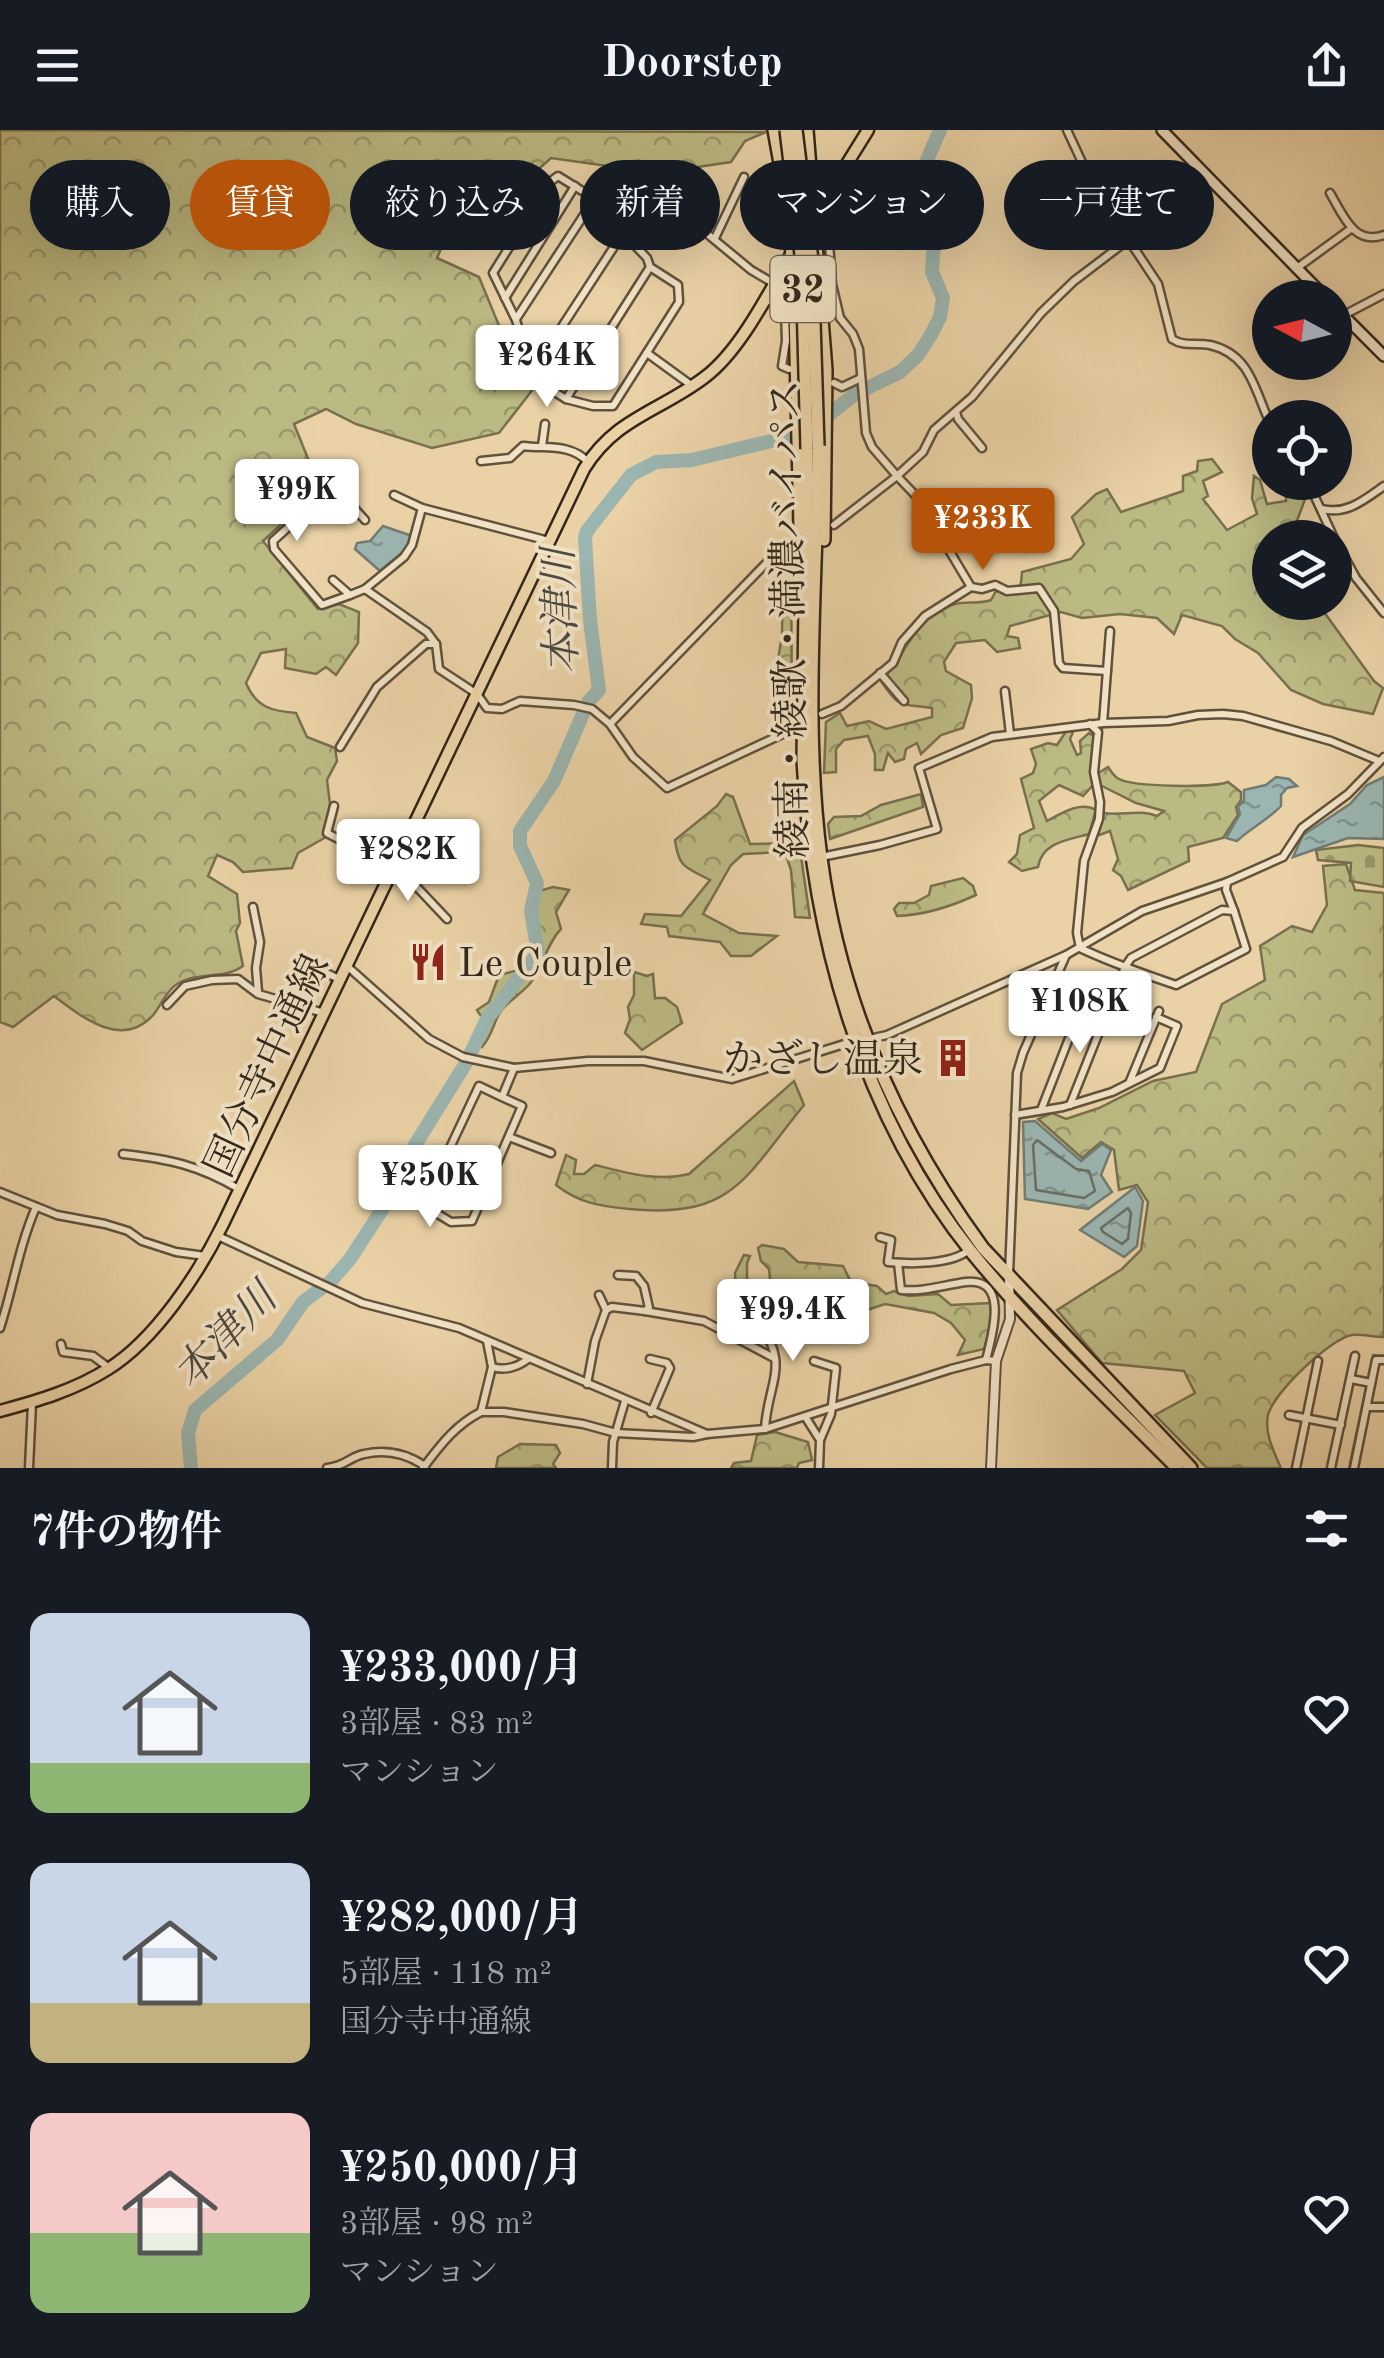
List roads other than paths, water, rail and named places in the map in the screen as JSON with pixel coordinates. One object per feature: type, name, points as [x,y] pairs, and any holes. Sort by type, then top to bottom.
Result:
[{"type":"highway","points":[[774,130],[792,252],[798,404],[812,448]]},
{"type":"highway","name":"綾南・綾歌・満濃バイパス","points":[[786,130],[802,263],[812,448]]},
{"type":"highway","name":"綾南・綾歌・満濃バイパス","points":[[796,130],[812,260],[809,647],[816,858],[862,1040],[917,1170],[970,1249],[1177,1468]]},
{"type":"highway","points":[[808,130],[810,160]]},
{"type":"highway","points":[[809,647],[812,448],[830,388],[818,250]]},
{"type":"highway","points":[[774,284],[790,293],[795,311]]},
{"type":"highway","name":"綾南・綾歌・満濃バイパス","points":[[862,1040],[955,1209],[1009,1276],[1191,1468]]},
{"type":"main road","name":"国分寺中通線","points":[[848,160],[868,130]]},
{"type":"main road","points":[[1162,130],[1309,280]]},
{"type":"main road","name":"国分寺中通線","points":[[0,1411],[32,1403],[110,1369],[143,1340],[206,1256],[588,462],[621,426],[692,386],[724,359],[792,252]]},
{"type":"main road","points":[[1352,324],[1384,356]]},
{"type":"street","points":[[1067,130],[1081,160]]},
{"type":"street","points":[[580,189],[558,176],[550,182],[494,273],[526,353],[553,391],[566,399],[613,406],[679,302],[678,285],[650,267],[639,250]]},
{"type":"street","points":[[720,227],[740,185]]},
{"type":"street","points":[[505,298],[575,186]]},
{"type":"street","points":[[1330,193],[1352,228],[1364,238],[1384,236]]},
{"type":"street","points":[[516,320],[580,220]]},
{"type":"street","points":[[1297,268],[1352,228]]},
{"type":"street","points":[[720,242],[774,284]]},
{"type":"street","points":[[538,366],[612,250]]},
{"type":"street","points":[[830,250],[832,284],[840,318],[853,334],[858,349],[866,433],[872,447],[918,498],[970,588]]},
{"type":"street","points":[[834,526],[922,452],[934,430],[956,412],[1041,313],[1074,280],[1114,250]]},
{"type":"street","points":[[1135,250],[1158,284],[1172,338],[1178,343],[1216,346],[1248,368],[1261,400]]},
{"type":"street","points":[[566,399],[650,267]]},
{"type":"street","points":[[1352,312],[1384,294]]},
{"type":"street","points":[[765,297],[785,312],[786,341],[780,358],[782,366],[789,369]]},
{"type":"street","points":[[647,353],[692,386]]},
{"type":"street","points":[[830,388],[862,380]]},
{"type":"street","points":[[956,412],[958,420],[982,448]]},
{"type":"street","points":[[542,446],[545,424]]},
{"type":"street","points":[[481,461],[510,458],[522,446],[542,446],[565,448],[581,454],[588,462]]},
{"type":"street","points":[[1322,510],[1341,512],[1384,486]]},
{"type":"street","points":[[394,495],[422,508],[549,541]]},
{"type":"street","points":[[365,520],[355,510],[328,499],[316,502],[273,541],[274,549],[322,605],[364,589],[404,557],[412,545],[422,508]]},
{"type":"street","points":[[1317,500],[1326,520]]},
{"type":"street","points":[[610,724],[779,550],[790,545]]},
{"type":"street","points":[[1352,571],[1384,613]]},
{"type":"street","points":[[333,580],[350,595]]},
{"type":"street","points":[[822,714],[841,706],[893,662],[902,642],[925,616],[970,588],[994,584],[1007,591],[1039,588],[1054,610],[1059,663],[1063,668],[1107,671]]},
{"type":"street","points":[[364,589],[428,632],[436,644],[438,668],[477,694],[487,708],[502,710],[520,701],[592,709],[666,788],[791,730]]},
{"type":"street","points":[[1103,723],[1110,631]]},
{"type":"street","points":[[340,748],[378,687],[426,644],[436,644]]},
{"type":"street","points":[[880,674],[904,702]]},
{"type":"street","points":[[1005,691],[1010,734]]},
{"type":"street","points":[[346,966],[429,1039],[473,1060],[514,1068],[588,1061],[644,1061],[732,1079],[887,1036],[1066,956],[1152,906],[1227,882],[1288,854],[1302,828],[1348,794],[1382,759],[1243,716],[1198,714],[1168,721],[1090,724],[992,737],[919,768],[936,829],[816,858]]},
{"type":"street","points":[[1080,948],[1077,933],[1084,861],[1099,820],[1100,802],[1094,772],[1098,732],[1090,724]]},
{"type":"street","points":[[334,806],[327,833],[393,869],[447,919]]},
{"type":"street","points":[[1080,948],[1176,985],[1246,949],[1226,890],[1227,882]]},
{"type":"street","points":[[253,908],[260,942],[258,994]]},
{"type":"street","points":[[1070,1104],[1131,958],[1222,910],[1234,912]]},
{"type":"street","points":[[327,1468],[343,1466],[360,1454],[382,1453],[409,1455],[424,1467],[438,1445],[481,1412],[504,1412],[616,1432],[680,1436],[766,1428],[991,1360],[1010,1319],[1015,1114],[1021,1059],[1066,956]]},
{"type":"street","points":[[289,1003],[307,964],[340,979]]},
{"type":"street","points":[[167,1005],[185,986],[238,979],[258,994],[324,1013]]},
{"type":"street","points":[[1041,1110],[1091,982],[1115,992]]},
{"type":"street","points":[[1015,1114],[1112,1092],[1160,1068],[1177,1026],[1158,1014],[1130,1082]]},
{"type":"street","points":[[502,1097],[514,1068]]},
{"type":"street","points":[[479,1086],[502,1097],[522,1106],[472,1222],[451,1222],[424,1205],[479,1086]]},
{"type":"street","points":[[509,1137],[551,1154]]},
{"type":"street","points":[[123,1154],[173,1159],[210,1172],[240,1189]]},
{"type":"street","points":[[0,1192],[76,1220],[117,1228],[176,1252],[206,1256]]},
{"type":"street","points":[[0,1328],[22,1240],[36,1207]]},
{"type":"street","points":[[218,1236],[362,1304],[416,1315],[486,1340],[707,1434]]},
{"type":"street","points":[[880,1238],[891,1240],[888,1262],[962,1256],[970,1249]]},
{"type":"street","points":[[898,1263],[901,1290],[940,1289],[968,1282],[981,1284],[992,1294],[996,1314],[991,1360],[991,1468]]},
{"type":"street","points":[[618,1275],[636,1276],[644,1286],[650,1300],[646,1311]]},
{"type":"street","points":[[599,1295],[606,1310]]},
{"type":"street","points":[[587,1384],[595,1341],[606,1310],[612,1307],[718,1326],[774,1358]]},
{"type":"street","points":[[753,1320],[768,1334],[774,1358],[775,1382],[766,1428]]},
{"type":"street","points":[[481,1412],[492,1367],[486,1340]]},
{"type":"street","points":[[61,1344],[63,1352],[93,1356],[110,1369]]},
{"type":"street","points":[[1331,1468],[1355,1356]]},
{"type":"street","points":[[650,1359],[667,1363],[670,1368],[652,1413]]},
{"type":"street","points":[[492,1367],[500,1370],[528,1360]]},
{"type":"street","points":[[1354,1468],[1367,1407],[1368,1382],[1376,1360],[1384,1360]]},
{"type":"street","points":[[814,1361],[836,1368],[832,1410],[820,1440],[819,1468]]},
{"type":"street","points":[[1296,1468],[1318,1361]]},
{"type":"street","points":[[1351,1379],[1368,1382]]},
{"type":"street","points":[[612,1468],[625,1401]]},
{"type":"street","points":[[29,1468],[32,1403]]},
{"type":"street","points":[[1367,1407],[1384,1407]]},
{"type":"street","points":[[1289,1414],[1341,1425]]},
{"type":"street","points":[[806,1418],[820,1440]]},
{"type":"street","points":[[680,1436],[683,1425]]},
{"type":"water","points":[[383,526],[412,536],[404,551],[380,571],[355,549],[357,543],[370,541]]},
{"type":"water","points":[[1276,777],[1289,779],[1297,786],[1287,788],[1281,795],[1281,806],[1237,841],[1226,838],[1240,814],[1238,806],[1244,801],[1244,790],[1266,785]]},
{"type":"water","points":[[1384,777],[1384,839],[1348,838],[1293,857],[1303,835],[1350,804],[1367,785]]},
{"type":"water","points":[[1035,1121],[1081,1161],[1102,1144],[1111,1150],[1101,1175],[1112,1192],[1088,1209],[1025,1199],[1023,1122]]},
{"type":"water","points":[[1135,1187],[1143,1201],[1137,1246],[1124,1257],[1080,1230]]},
{"type":"waterway","name":"本津川","points":[[191,1468],[188,1433],[195,1410],[277,1340],[303,1302],[331,1281],[350,1259],[400,1182],[415,1145],[466,1063],[487,1019],[538,953],[531,911],[537,883],[520,846],[520,831],[554,781],[588,702],[599,690],[590,620],[587,531],[631,475],[656,462],[692,460],[788,437],[826,417],[855,394],[900,372],[918,355],[940,317],[943,298],[932,272],[934,241],[920,190],[921,174],[940,130]]},
{"type":"waterway","points":[[1349,1468],[1373,1355],[1384,1356]]},
{"type":"place","name":"Le Couple","points":[[428,962]]},
{"type":"place","name":"かざし温泉","points":[[953,1058]]}]
